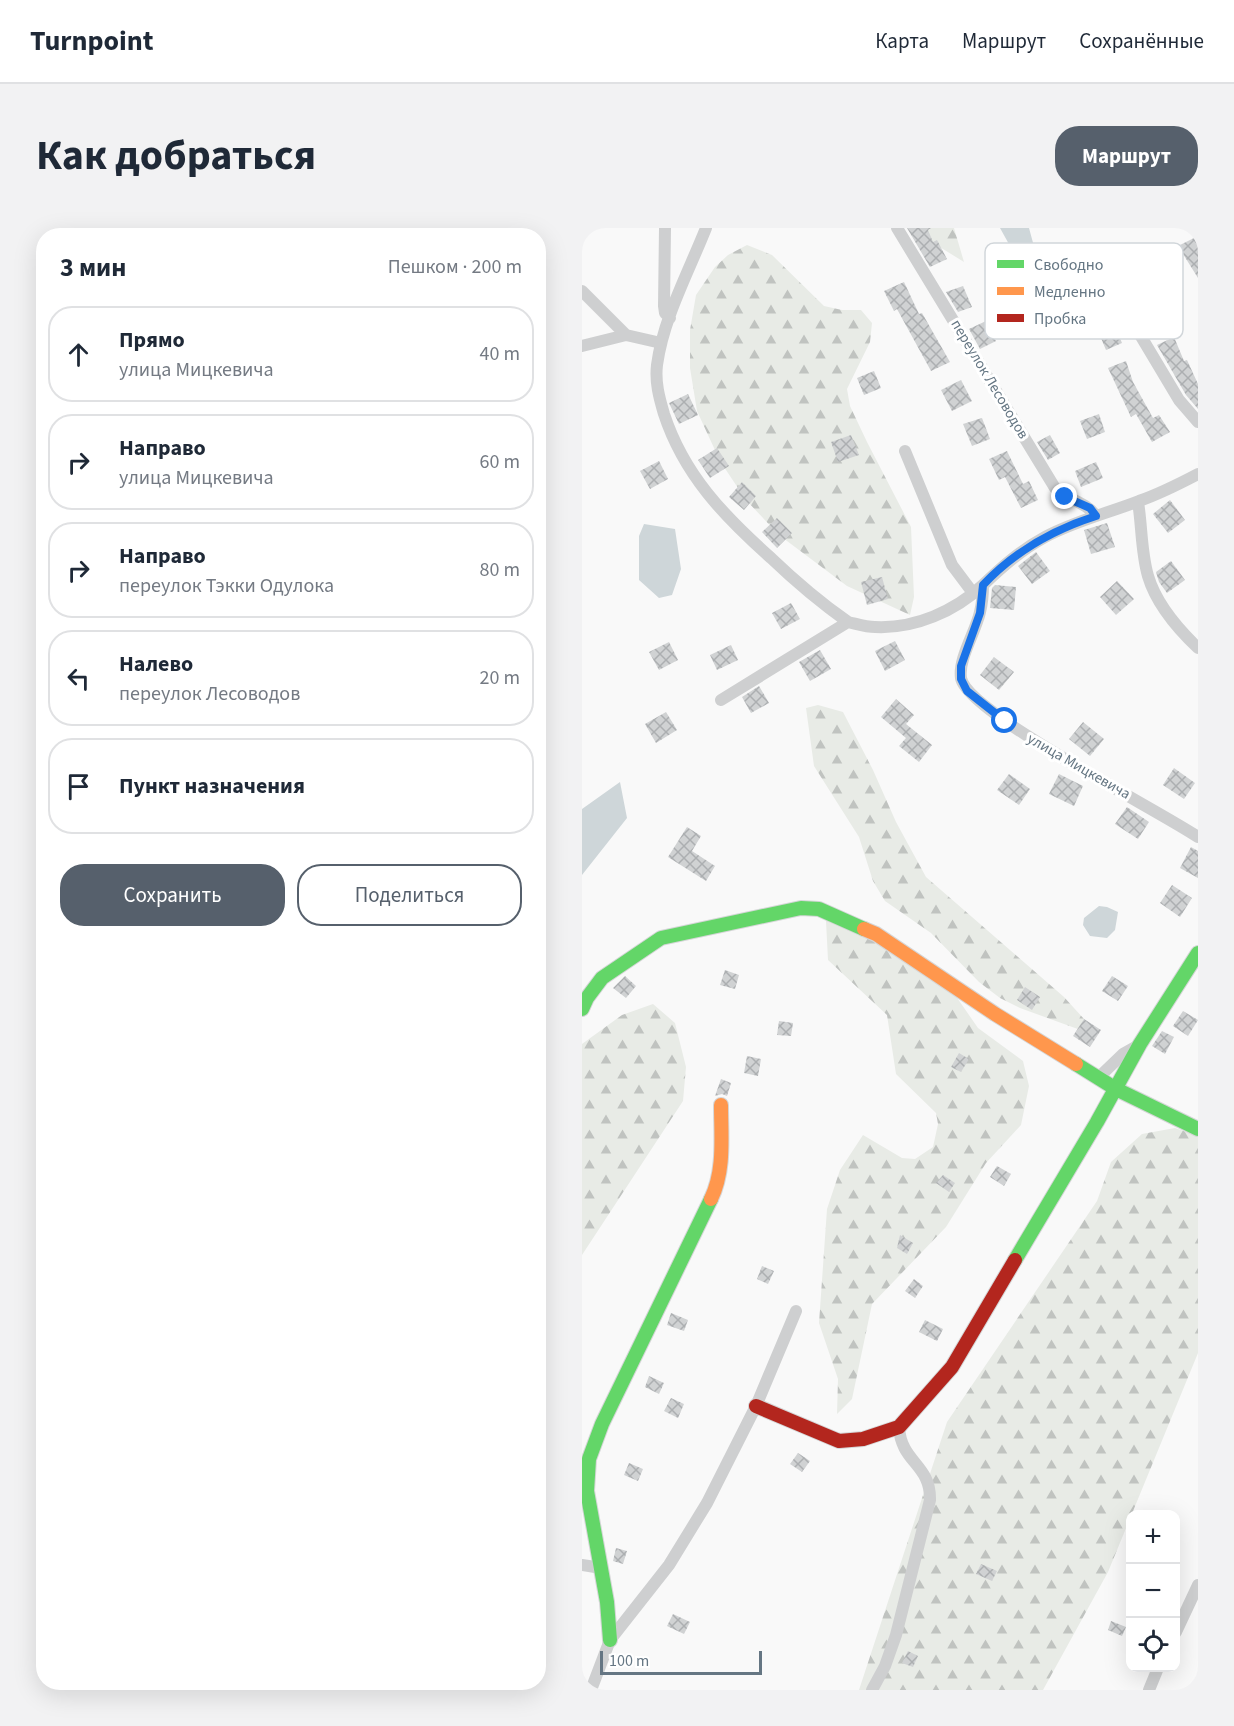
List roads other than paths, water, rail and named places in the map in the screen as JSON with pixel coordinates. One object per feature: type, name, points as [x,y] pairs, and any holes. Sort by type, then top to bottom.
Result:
[{"type":"street","points":[[665,228],[664,306],[665,313],[670,318]]},
{"type":"street","points":[[706,228],[661,343],[656,367],[657,390],[668,425],[682,454],[717,508],[766,555],[848,622],[874,627],[924,621],[957,606],[1012,557],[1044,537],[1070,524],[1138,502],[1198,474]]},
{"type":"street","name":"переулок Лесоводов","points":[[897,228],[1055,488],[1065,497],[1090,508],[1096,516]]},
{"type":"street","points":[[582,291],[626,334]]},
{"type":"street","points":[[582,346],[626,334],[661,343]]},
{"type":"street","points":[[1143,339],[1179,400],[1198,422]]},
{"type":"street","points":[[905,451],[952,566],[978,589]]},
{"type":"street","points":[[1138,502],[1143,554],[1148,576],[1161,603],[1198,648]]},
{"type":"street","name":"улица Мицкевича","points":[[978,589],[980,613],[961,666],[961,679],[967,691],[1005,721],[1046,748],[1198,837]]},
{"type":"street","points":[[721,700],[848,622]]},
{"type":"street","points":[[582,1009],[602,978],[661,938],[801,908],[819,909],[876,934],[995,1014],[1116,1089],[1198,1129]]},
{"type":"street","points":[[756,1406],[839,1440],[852,1441],[899,1427],[938,1385],[971,1338],[1140,1044],[1198,953]]},
{"type":"street","points":[[1098,1077],[1123,1054],[1140,1044]]},
{"type":"street","points":[[610,1640],[610,1621],[587,1491],[589,1459],[602,1424],[709,1208],[717,1187],[721,1170],[722,1105]]},
{"type":"street","points":[[591,1690],[610,1640],[669,1565],[727,1464],[756,1406],[796,1311]]},
{"type":"street","points":[[872,1690],[885,1666],[896,1635],[930,1500],[930,1488],[926,1476],[903,1448],[899,1427]]},
{"type":"street","points":[[582,1565],[601,1568]]},
{"type":"street","points":[[1180,1623],[1198,1585]]},
{"type":"street","points":[[1149,1690],[1156,1672]]}]
